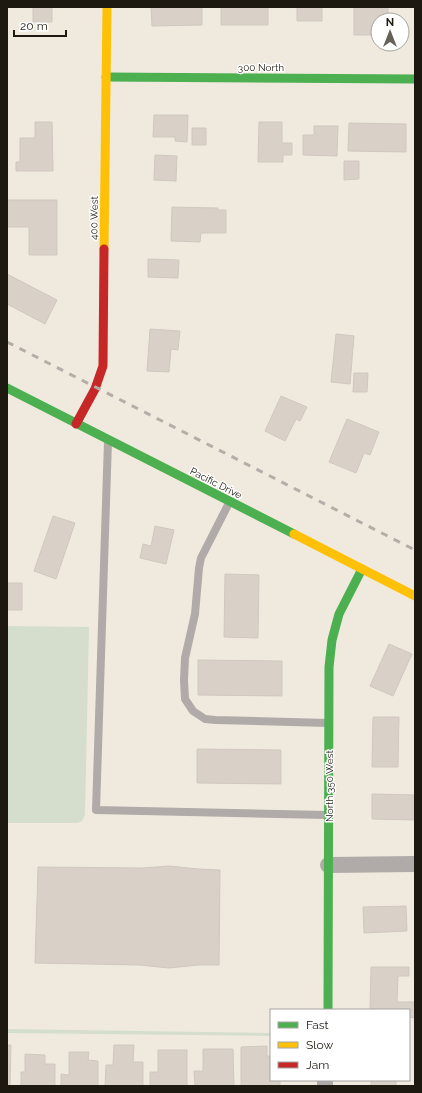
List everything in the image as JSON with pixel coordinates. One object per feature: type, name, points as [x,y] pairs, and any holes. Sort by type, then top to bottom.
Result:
[{"type":"street","name":"400 West","points":[[76,424],[96,387],[101,376],[103,366],[107,7]]},
{"type":"street","name":"300 North","points":[[106,76],[415,79]]},
{"type":"street","name":"Pacific Drive","points":[[7,388],[415,596]]},
{"type":"street","name":"North 350 West","points":[[328,1009],[329,667],[332,640],[339,614],[362,569]]},
{"type":"street","points":[[328,865],[415,864]]},
{"type":"lane","points":[[108,440],[96,810],[328,815]]},
{"type":"lane","points":[[230,502],[201,558],[195,614],[184,658],[185,699],[193,712],[205,719],[329,723]]},
{"type":"green space","points":[[7,626],[89,627],[85,815],[82,821],[78,823],[7,823]]},
{"type":"green space","points":[[7,1029],[270,1033],[270,1036],[7,1033]]},
{"type":"building","points":[[33,7],[52,7],[52,22],[33,22]]},
{"type":"building","points":[[151,7],[202,7],[202,25],[152,26]]},
{"type":"building","points":[[221,7],[268,7],[268,25],[221,25]]},
{"type":"building","points":[[297,7],[322,7],[322,21],[297,21]]},
{"type":"building","points":[[354,7],[388,7],[388,12],[370,12],[370,35],[354,35]]},
{"type":"building","points":[[154,115],[188,115],[187,142],[175,141],[175,137],[153,137]]},
{"type":"building","points":[[35,122],[52,122],[53,171],[16,171],[16,162],[20,162],[20,138],[35,138]]},
{"type":"building","points":[[259,122],[282,122],[282,143],[292,143],[292,155],[283,155],[283,162],[258,162]]},
{"type":"building","points":[[349,123],[406,124],[406,152],[348,151]]},
{"type":"building","points":[[314,126],[338,126],[337,156],[303,155],[303,135],[314,135]]},
{"type":"building","points":[[192,128],[206,128],[206,145],[192,145]]},
{"type":"building","points":[[155,155],[177,156],[176,181],[154,180]]},
{"type":"building","points":[[344,161],[359,161],[359,179],[344,180]]},
{"type":"building","points":[[7,200],[57,200],[57,255],[29,255],[29,227],[7,227]]},
{"type":"building","points":[[172,207],[218,208],[218,210],[226,210],[226,233],[201,233],[200,242],[171,241]]},
{"type":"building","points":[[148,259],[179,260],[178,278],[148,277]]},
{"type":"building","points":[[7,274],[57,300],[45,324],[7,304]]},
{"type":"building","points":[[150,329],[180,331],[178,350],[171,349],[169,372],[147,371]]},
{"type":"building","points":[[336,334],[354,336],[350,384],[331,382]]},
{"type":"building","points":[[354,373],[368,373],[367,392],[353,392]]},
{"type":"building","points":[[281,396],[307,407],[300,421],[296,419],[285,441],[265,431]]},
{"type":"building","points":[[347,419],[379,432],[370,455],[364,453],[356,473],[329,462]]},
{"type":"building","points":[[53,516],[75,523],[56,579],[34,571]]},
{"type":"building","points":[[155,526],[174,530],[166,564],[140,558],[143,544],[151,546]]},
{"type":"building","points":[[225,574],[259,575],[258,638],[224,637]]},
{"type":"building","points":[[7,583],[22,583],[22,610],[7,610]]},
{"type":"building","points":[[389,644],[412,654],[393,696],[370,686]]},
{"type":"building","points":[[198,660],[282,661],[282,696],[198,695]]},
{"type":"building","points":[[373,717],[399,717],[398,767],[372,767]]},
{"type":"building","points":[[197,749],[281,750],[281,784],[197,783]]},
{"type":"building","points":[[372,794],[415,795],[415,820],[372,819]]},
{"type":"building","points":[[170,866],[220,870],[219,965],[198,965],[169,968],[140,965],[35,963],[38,867],[142,868]]},
{"type":"building","points":[[406,906],[407,931],[364,933],[363,907]]},
{"type":"building","points":[[371,967],[409,967],[409,976],[398,976],[397,1002],[415,1002],[415,1018],[410,1017],[410,1009],[370,1009]]},
{"type":"building","points":[[7,1045],[11,1045],[10,1086],[7,1086]]},
{"type":"building","points":[[114,1045],[134,1045],[133,1062],[143,1062],[143,1086],[105,1086],[106,1065],[113,1065]]},
{"type":"building","points":[[267,1046],[267,1056],[270,1056],[270,1081],[280,1081],[280,1086],[241,1086],[241,1047]]},
{"type":"building","points":[[203,1049],[233,1049],[234,1086],[195,1086],[194,1071],[203,1071]]},
{"type":"building","points":[[158,1050],[187,1050],[187,1086],[150,1086],[150,1072],[158,1072]]},
{"type":"building","points":[[69,1052],[89,1052],[88,1060],[98,1061],[98,1086],[61,1086],[61,1074],[69,1075]]},
{"type":"building","points":[[25,1054],[45,1055],[45,1064],[55,1064],[55,1086],[21,1086],[21,1072],[25,1072]]},
{"type":"building","points":[[371,1081],[396,1081],[396,1086],[371,1086]]},
{"type":"railway","points":[[7,342],[415,550]]},
{"type":"traffic: fast","points":[[106,77],[415,79]]},
{"type":"traffic: fast","points":[[7,388],[294,534]]},
{"type":"traffic: fast","points":[[328,1009],[329,667],[332,640],[339,614],[362,569]]},
{"type":"traffic: slow","points":[[104,249],[107,7]]},
{"type":"traffic: slow","points":[[294,534],[415,596]]},
{"type":"traffic: jam","points":[[76,424],[95,389],[103,366],[104,249]]}]
